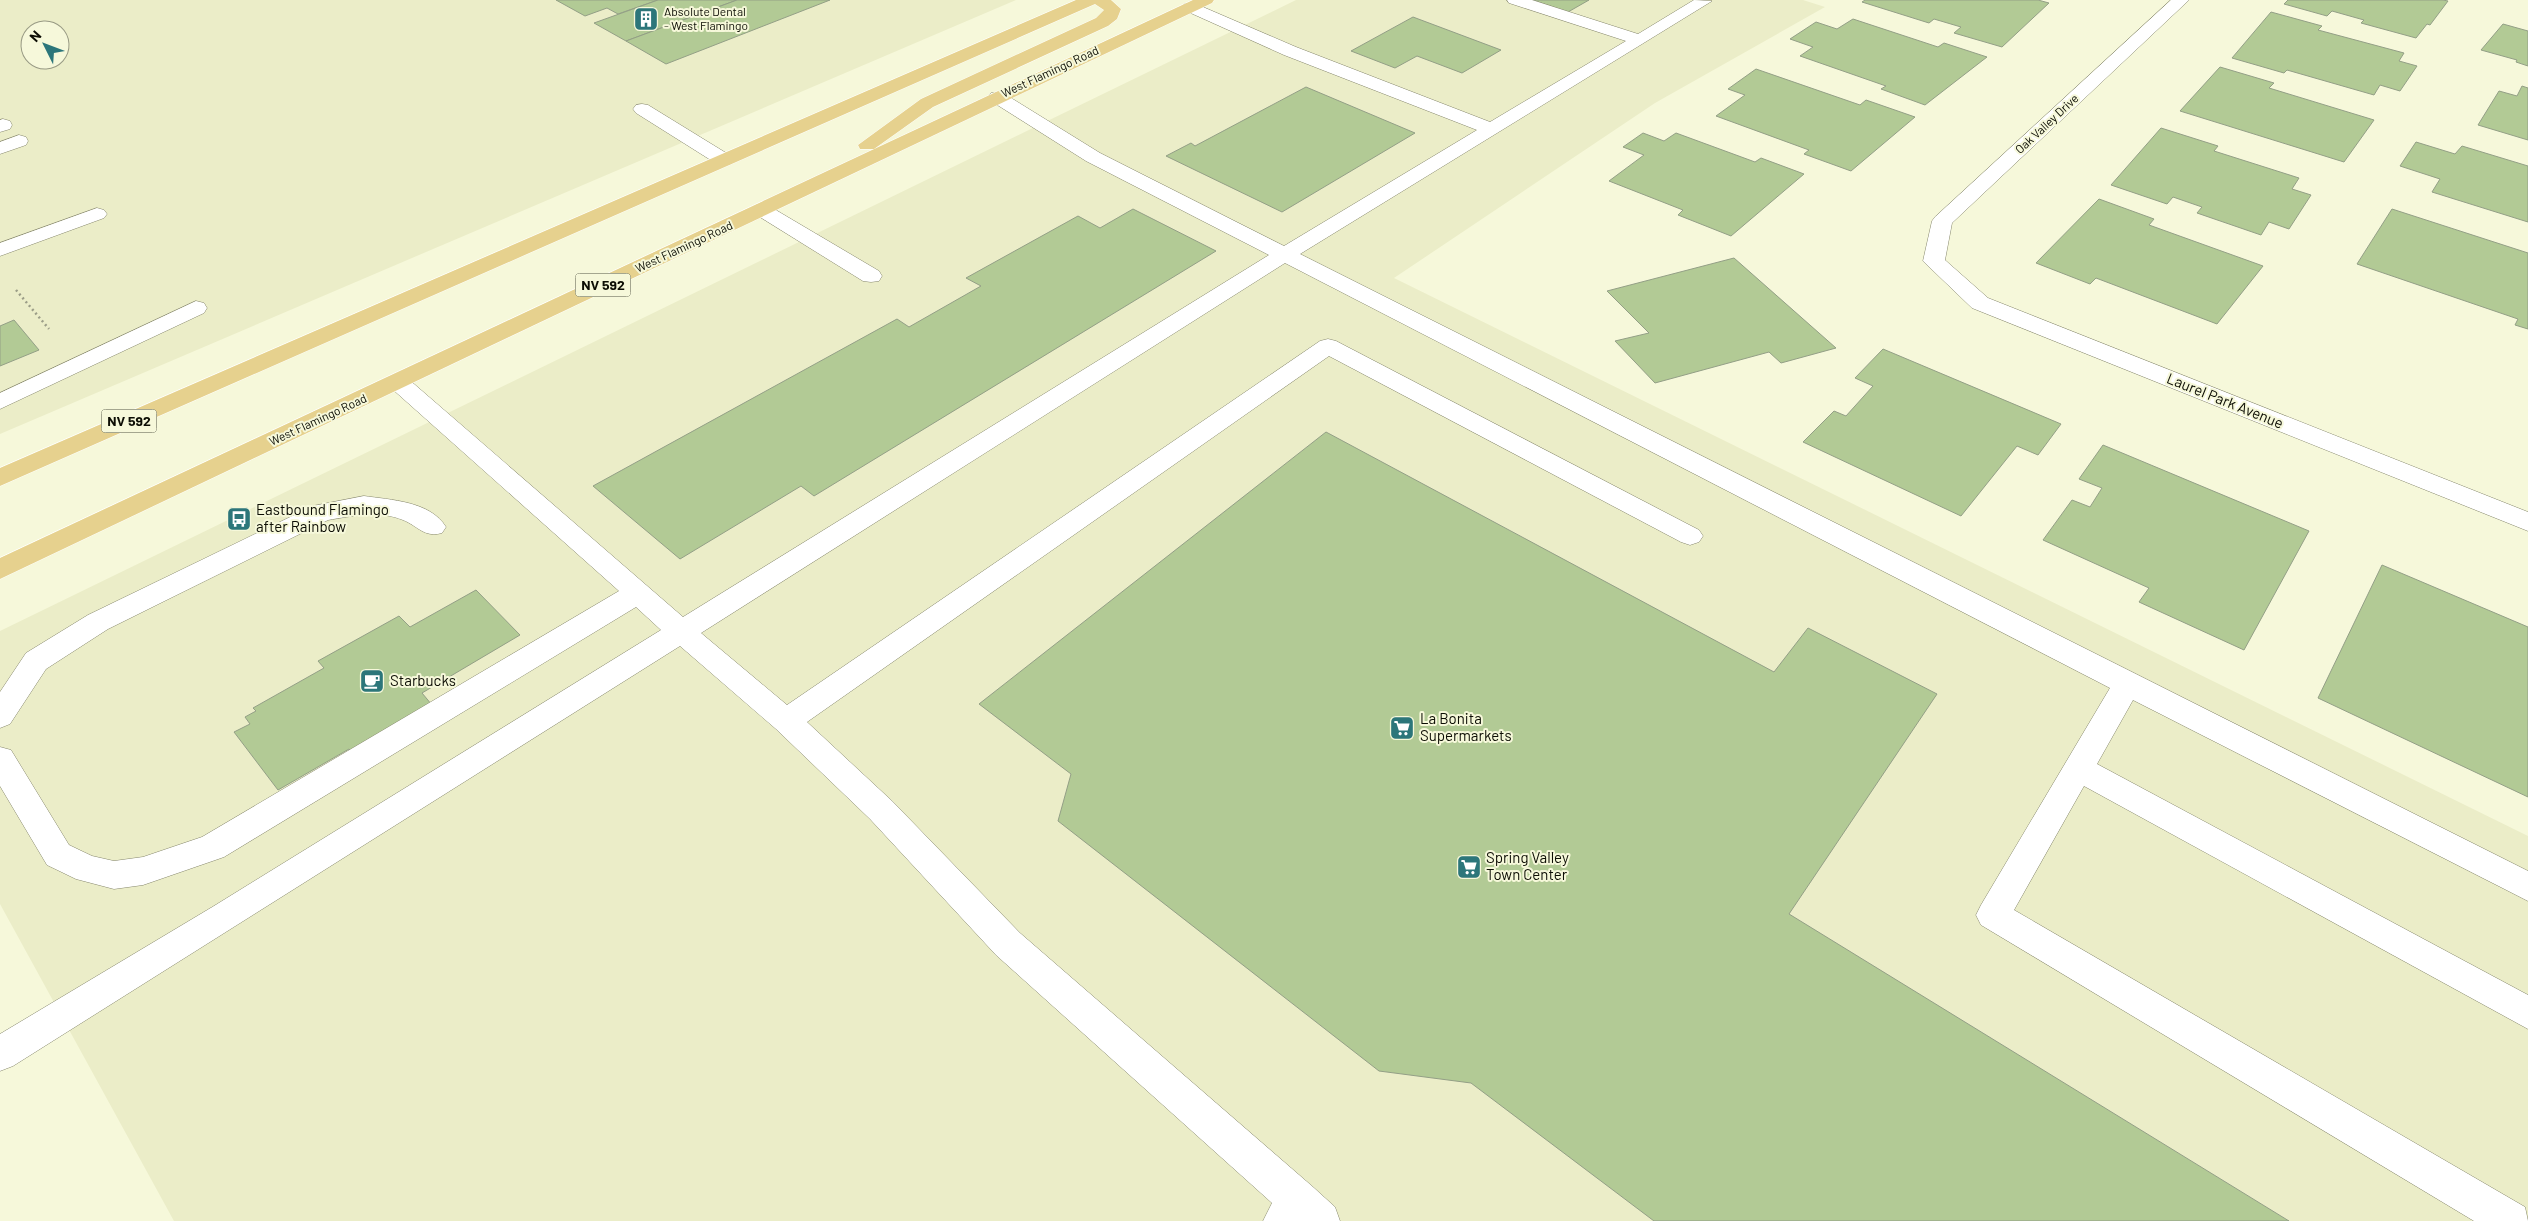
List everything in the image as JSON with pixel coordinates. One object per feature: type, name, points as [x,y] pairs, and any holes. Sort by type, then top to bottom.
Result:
[{"type":"main road","name":"NV 592","points":[[0,478],[1090,0]]},
{"type":"main road","points":[[803,190],[927,103],[1102,22],[1111,15],[1113,9],[1101,0]]},
{"type":"main road","name":"West Flamingo Road","points":[[0,569],[762,210],[1193,2]]},
{"type":"street","points":[[1515,0],[1640,40]]},
{"type":"street","name":"Oak Valley Drive","points":[[1934,261],[1942,221],[2181,0]]},
{"type":"street","points":[[0,1054],[226,916],[1285,254],[1704,1]]},
{"type":"street","points":[[1193,2],[1290,51],[1491,129]]},
{"type":"street","points":[[997,97],[1093,157],[2528,887]]},
{"type":"street","points":[[642,109],[724,160]]},
{"type":"street","points":[[0,148],[19,142]]},
{"type":"street","points":[[762,210],[871,276]]},
{"type":"street","points":[[0,250],[97,214]]},
{"type":"street","name":"Laurel Park Avenue","points":[[1934,261],[1980,303],[2528,522]]},
{"type":"street","points":[[0,402],[196,308]]},
{"type":"street","points":[[786,720],[1328,346],[1690,536]]},
{"type":"street","points":[[398,382],[639,592],[682,632],[786,720],[881,810],[1008,944],[1262,1171],[1301,1214]]},
{"type":"street","points":[[0,716],[36,661],[63,642],[107,617],[322,512],[364,506],[409,512],[433,527]]},
{"type":"street","points":[[0,759],[58,855],[87,869],[114,874],[143,871],[180,860],[213,847],[639,592]]},
{"type":"street","points":[[2128,682],[1993,915],[2511,1221]]},
{"type":"street","points":[[2078,768],[2528,1013]]},
{"type":"shaded area","points":[[0,0],[1016,0],[0,434]]},
{"type":"shaded area","name":"Spring Valley Town Center","points":[[1296,0],[1803,0],[1825,7],[1655,103],[1394,278],[2528,836],[2528,1221],[174,1221],[0,904],[0,631]]},
{"type":"building","points":[[556,0],[658,0],[618,14],[607,8],[585,16]]},
{"type":"building","name":"Absolute Dental - West Flamingo","points":[[658,0],[737,0],[626,41],[594,23]]},
{"type":"building","points":[[737,0],[830,0],[666,64],[626,41]]},
{"type":"building","points":[[1532,0],[1589,0],[1568,12]]},
{"type":"building","points":[[1865,0],[2038,0],[2049,3],[2002,47],[1954,33],[1961,27],[1934,19],[1929,23],[1862,2]]},
{"type":"building","points":[[2288,0],[2448,1],[2430,25],[2427,24],[2416,38],[2361,23],[2364,20],[2332,11],[2327,16],[2284,4]]},
{"type":"building","points":[[2271,12],[2322,26],[2318,30],[2404,53],[2399,61],[2417,66],[2400,91],[2380,85],[2374,95],[2287,70],[2284,73],[2232,58]]},
{"type":"building","points":[[1413,17],[1501,50],[1462,73],[1417,56],[1395,68],[1351,51]]},
{"type":"building","points":[[1853,19],[1938,47],[1944,43],[1987,57],[1925,105],[1881,89],[1886,86],[1800,56],[1813,47],[1790,39],[1816,22],[1837,29]]},
{"type":"building","points":[[2503,24],[2528,31],[2528,66],[2516,62],[2517,60],[2481,50]]},
{"type":"building","points":[[2220,67],[2274,83],[2269,88],[2374,120],[2344,162],[2180,111]]},
{"type":"building","points":[[1756,69],[1860,105],[1866,100],[1915,117],[1851,171],[1804,154],[1809,150],[1716,116],[1745,95],[1728,89]]},
{"type":"building","points":[[2522,86],[2528,88],[2528,140],[2478,125],[2499,91],[2517,96]]},
{"type":"building","points":[[1306,87],[1415,133],[1282,212],[1166,156],[1191,143],[1195,146]]},
{"type":"building","points":[[2161,128],[2218,146],[2214,151],[2299,178],[2292,189],[2311,195],[2289,229],[2269,222],[2261,235],[2197,213],[2202,207],[2173,197],[2167,204],[2111,185]]},
{"type":"building","points":[[1643,133],[1664,141],[1676,133],[1755,162],[1761,158],[1804,174],[1731,236],[1678,215],[1683,210],[1609,181],[1644,155],[1623,147]]},
{"type":"building","points":[[2416,142],[2455,154],[2462,146],[2528,166],[2528,222],[2432,192],[2440,179],[2400,166]]},
{"type":"building","points":[[2099,199],[2154,219],[2149,225],[2263,266],[2217,324],[2096,278],[2090,284],[2036,263]]},
{"type":"building","points":[[1133,209],[1216,251],[814,496],[801,486],[680,559],[593,486],[897,319],[909,327],[981,286],[966,278],[1078,216],[1100,228]]},
{"type":"building","points":[[2392,209],[2528,253],[2528,329],[2515,325],[2518,319],[2357,264]]},
{"type":"building","points":[[1734,258],[1836,348],[1781,363],[1769,352],[1655,383],[1615,341],[1649,333],[1607,291]]},
{"type":"building","points":[[14,320],[39,350],[0,366],[0,326]]},
{"type":"building","points":[[1883,349],[2061,424],[2038,455],[2017,446],[1961,516],[1803,442],[1834,411],[1846,416],[1873,386],[1855,378]]},
{"type":"building","name":"Spring Valley Town Center","points":[[1326,432],[1774,672],[1808,628],[1937,694],[1789,914],[2289,1221],[1654,1221],[1471,1083],[1379,1071],[1058,821],[1071,774],[979,704]]},
{"type":"building","points":[[2103,445],[2309,531],[2244,650],[2139,602],[2149,588],[2043,540],[2072,500],[2090,507],[2102,488],[2079,479]]},
{"type":"building","points":[[2382,565],[2528,627],[2528,797],[2318,698]]},
{"type":"building","name":"Starbucks","points":[[476,590],[520,635],[422,693],[432,705],[352,753],[349,749],[278,790],[234,732],[250,724],[245,717],[256,711],[253,708],[324,668],[318,661],[399,616],[410,627]]},
{"type":"place","name":"Absolute Dental - West Flamingo","points":[[646,19]]},
{"type":"place","name":"Eastbound Flamingo after Rainbow","points":[[239,519]]},
{"type":"place","name":"Starbucks","points":[[372,681]]},
{"type":"place","name":"La Bonita Supermarkets","points":[[1402,728]]},
{"type":"place","name":"Spring Valley Town Center","points":[[1469,867]]}]
